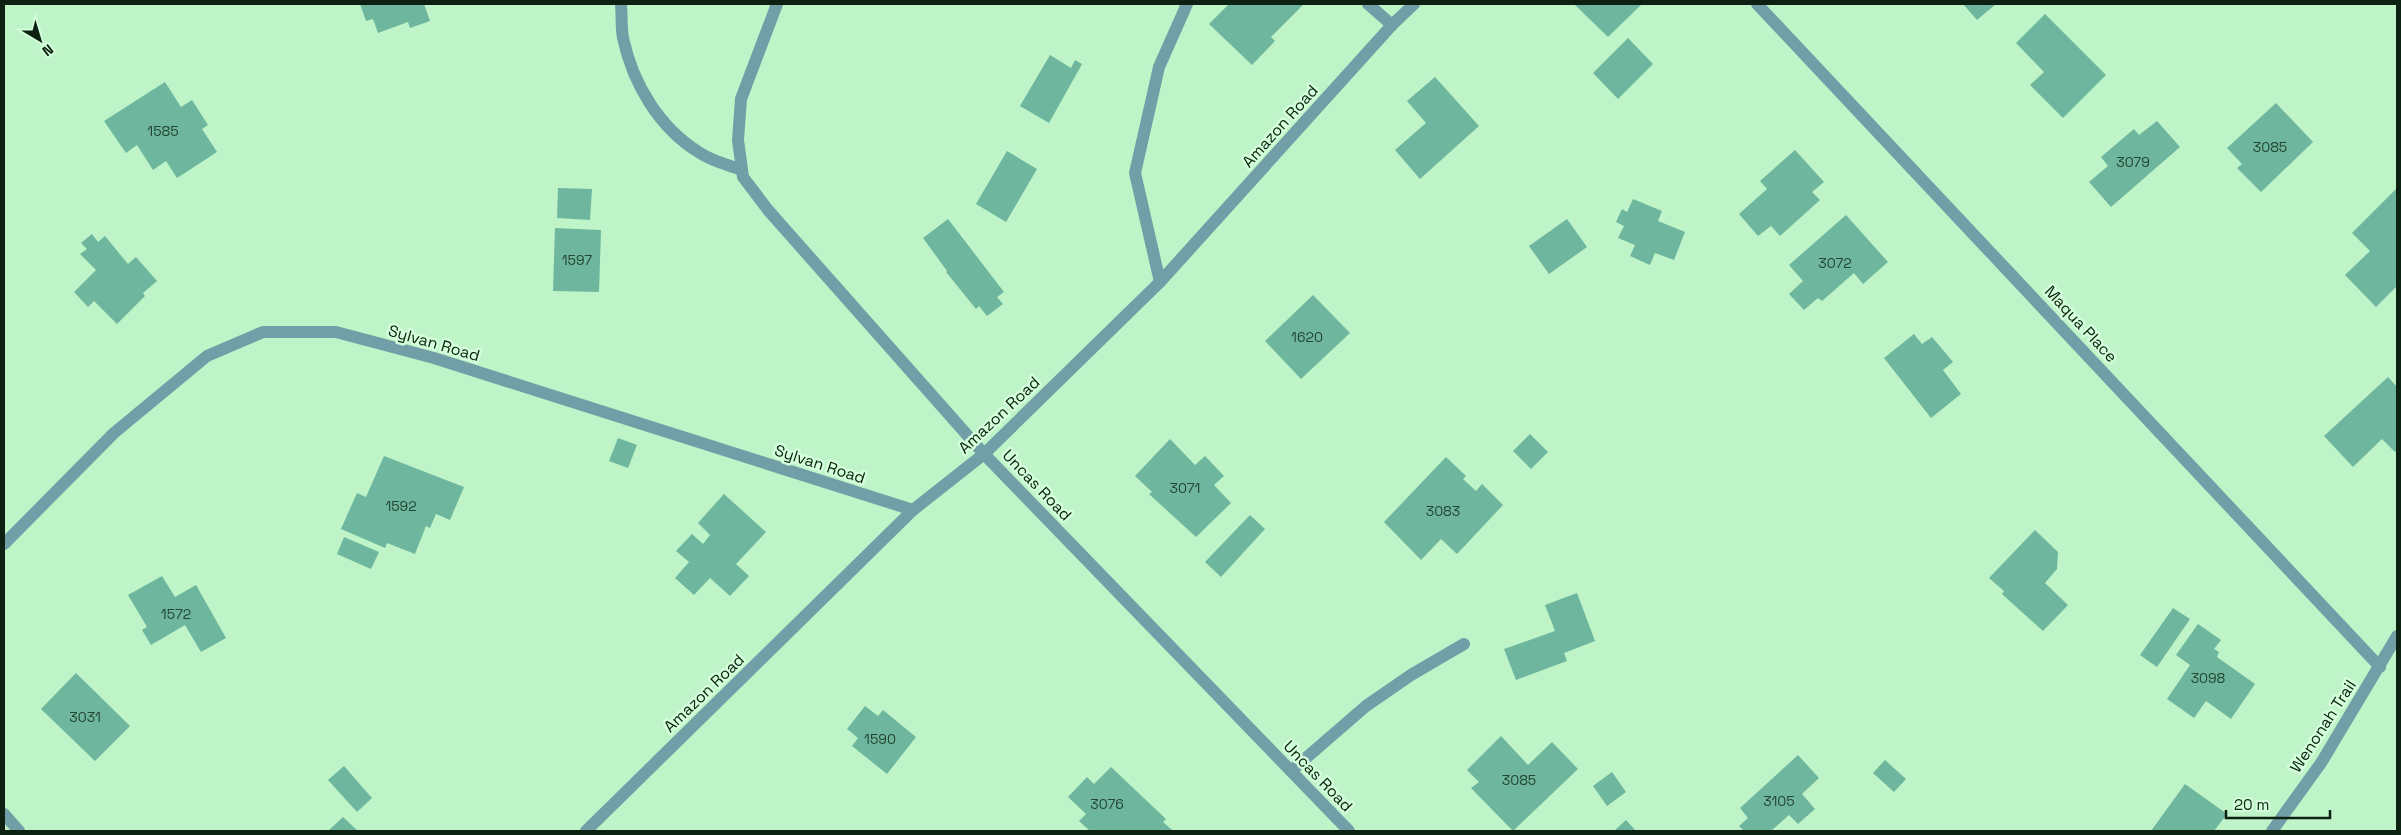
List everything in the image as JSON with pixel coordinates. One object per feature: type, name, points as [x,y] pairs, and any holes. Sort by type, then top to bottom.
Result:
[{"type":"street","points":[[621,4],[623,36],[632,71],[646,98],[673,133],[700,154],[742,170]]},
{"type":"street","name":"Uncas Road","points":[[778,4],[768,23],[741,99],[738,140],[743,177],[768,210],[984,454],[1349,831]]},
{"type":"street","points":[[1160,282],[1135,173],[1159,67],[1186,4]]},
{"type":"street","points":[[1368,4],[1392,26]]},
{"type":"street","name":"Amazon Road","points":[[586,831],[913,510],[984,454],[1160,282],[1414,4]]},
{"type":"street","name":"Maqua Place","points":[[1757,4],[2380,667]]},
{"type":"street","name":"Sylvan Road","points":[[4,544],[114,433],[207,356],[263,332],[336,332],[428,357],[913,510]]},
{"type":"street","name":"Wenonah Trail","points":[[2272,831],[2320,763],[2380,667],[2397,636]]},
{"type":"street","points":[[1291,772],[1366,706],[1411,675],[1464,644]]},
{"type":"street","points":[[4,814],[19,831]]},
{"type":"building","points":[[360,4],[424,4],[430,21],[410,28],[408,22],[378,33],[373,19],[366,21]]},
{"type":"building","points":[[1229,4],[1304,4],[1271,37],[1275,41],[1252,65],[1209,24]]},
{"type":"building","points":[[1574,4],[1642,4],[1608,37]]},
{"type":"building","points":[[1963,4],[1996,4],[1977,20]]},
{"type":"building","points":[[2045,14],[2106,75],[2063,118],[2030,85],[2044,72],[2016,43]]},
{"type":"building","points":[[1628,38],[1653,64],[1618,99],[1593,73]]},
{"type":"building","points":[[1050,55],[1071,68],[1075,60],[1082,64],[1049,123],[1020,106]]},
{"type":"building","points":[[1435,77],[1479,126],[1420,179],[1395,150],[1426,123],[1407,101]]},
{"type":"building","points":[[165,82],[181,107],[192,100],[208,125],[202,129],[217,152],[177,178],[166,161],[153,170],[137,145],[126,153],[104,121]]},
{"type":"building","points":[[2276,103],[2313,142],[2261,192],[2237,168],[2242,164],[2227,148]]},
{"type":"building","points":[[2157,121],[2180,147],[2111,207],[2089,182],[2108,166],[2101,157],[2134,129],[2139,135]]},
{"type":"building","points":[[1795,150],[1824,182],[1812,192],[1820,200],[1780,236],[1771,226],[1758,236],[1739,214],[1767,189],[1760,181]]},
{"type":"building","points":[[1007,151],[1037,169],[1006,222],[976,204]]},
{"type":"building","points":[[558,188],[592,189],[590,220],[557,218]]},
{"type":"building","points":[[2397,188],[2397,286],[2376,307],[2345,275],[2370,251],[2352,233]]},
{"type":"building","points":[[1633,199],[1662,211],[1658,221],[1685,232],[1674,260],[1655,253],[1650,265],[1630,256],[1635,245],[1618,238],[1624,226],[1616,222],[1622,209],[1627,212]]},
{"type":"building","points":[[1846,215],[1888,262],[1863,284],[1854,273],[1822,301],[1818,298],[1804,310],[1789,294],[1803,281],[1789,265]]},
{"type":"building","points":[[948,219],[1004,292],[997,297],[1003,304],[987,316],[979,306],[976,309],[946,272],[923,238]]},
{"type":"building","points":[[1567,219],[1587,247],[1549,274],[1529,246]]},
{"type":"building","points":[[555,228],[601,230],[599,292],[553,291]]},
{"type":"building","points":[[92,234],[98,242],[105,236],[128,264],[136,257],[157,281],[143,293],[145,296],[117,324],[94,301],[88,307],[74,292],[96,270],[80,254],[87,249],[81,243]]},
{"type":"building","points":[[1313,295],[1350,333],[1301,379],[1265,341]]},
{"type":"building","points":[[1914,334],[1922,344],[1932,337],[1953,362],[1943,370],[1961,394],[1931,418],[1884,358]]},
{"type":"building","points":[[2388,377],[2397,387],[2397,450],[2395,452],[2382,439],[2353,467],[2324,436]]},
{"type":"building","points":[[1530,434],[1548,452],[1531,469],[1513,451]]},
{"type":"building","points":[[618,438],[637,445],[628,468],[609,461]]},
{"type":"building","points":[[1170,439],[1195,465],[1205,456],[1224,476],[1214,485],[1231,503],[1196,537],[1149,494],[1152,492],[1135,476]]},
{"type":"building","points":[[384,456],[464,487],[450,520],[436,514],[430,528],[426,526],[415,554],[387,543],[385,548],[341,529],[357,493],[366,497]]},
{"type":"building","points":[[1446,457],[1466,476],[1463,479],[1476,491],[1482,484],[1503,505],[1457,554],[1441,539],[1421,560],[1384,522]]},
{"type":"building","points":[[724,494],[766,532],[736,564],[749,576],[730,596],[710,578],[694,595],[675,578],[689,562],[676,551],[692,534],[703,544],[710,535],[698,523]]},
{"type":"building","points":[[1250,515],[1265,529],[1221,577],[1205,562]]},
{"type":"building","points":[[2035,530],[2058,552],[2057,569],[2045,583],[2068,605],[2043,631],[2002,594],[2004,591],[1989,578]]},
{"type":"building","points":[[344,537],[379,552],[371,569],[337,554]]},
{"type":"building","points":[[162,576],[175,597],[196,585],[226,638],[201,652],[185,625],[151,645],[142,630],[147,627],[128,595]]},
{"type":"building","points":[[1577,593],[1595,641],[1564,653],[1567,661],[1516,680],[1504,649],[1555,631],[1545,605]]},
{"type":"building","points":[[2173,608],[2190,619],[2157,667],[2140,655]]},
{"type":"building","points":[[2198,624],[2221,640],[2214,649],[2219,652],[2217,657],[2255,684],[2231,719],[2206,701],[2194,718],[2167,699],[2190,665],[2176,655]]},
{"type":"building","points":[[76,673],[130,726],[95,761],[41,709]]},
{"type":"building","points":[[865,706],[878,716],[883,710],[916,737],[887,774],[852,746],[858,738],[847,729]]},
{"type":"building","points":[[1501,736],[1528,765],[1552,742],[1578,769],[1513,831],[1471,788],[1479,782],[1467,770]]},
{"type":"building","points":[[1798,755],[1819,778],[1802,794],[1815,809],[1798,824],[1789,815],[1771,831],[1744,831],[1739,826],[1748,818],[1740,808]]},
{"type":"building","points":[[1885,760],[1906,779],[1894,792],[1873,773]]},
{"type":"building","points":[[344,766],[372,798],[357,812],[328,780]]},
{"type":"building","points":[[1111,767],[1166,819],[1163,822],[1172,830],[1090,831],[1079,821],[1086,814],[1068,797],[1087,777],[1094,784]]},
{"type":"building","points":[[1612,772],[1626,792],[1607,806],[1593,786]]},
{"type":"building","points":[[2185,784],[2227,814],[2214,831],[2151,831]]},
{"type":"building","points":[[343,817],[358,831],[328,831]]},
{"type":"building","points":[[1626,820],[1636,831],[1614,831]]}]
